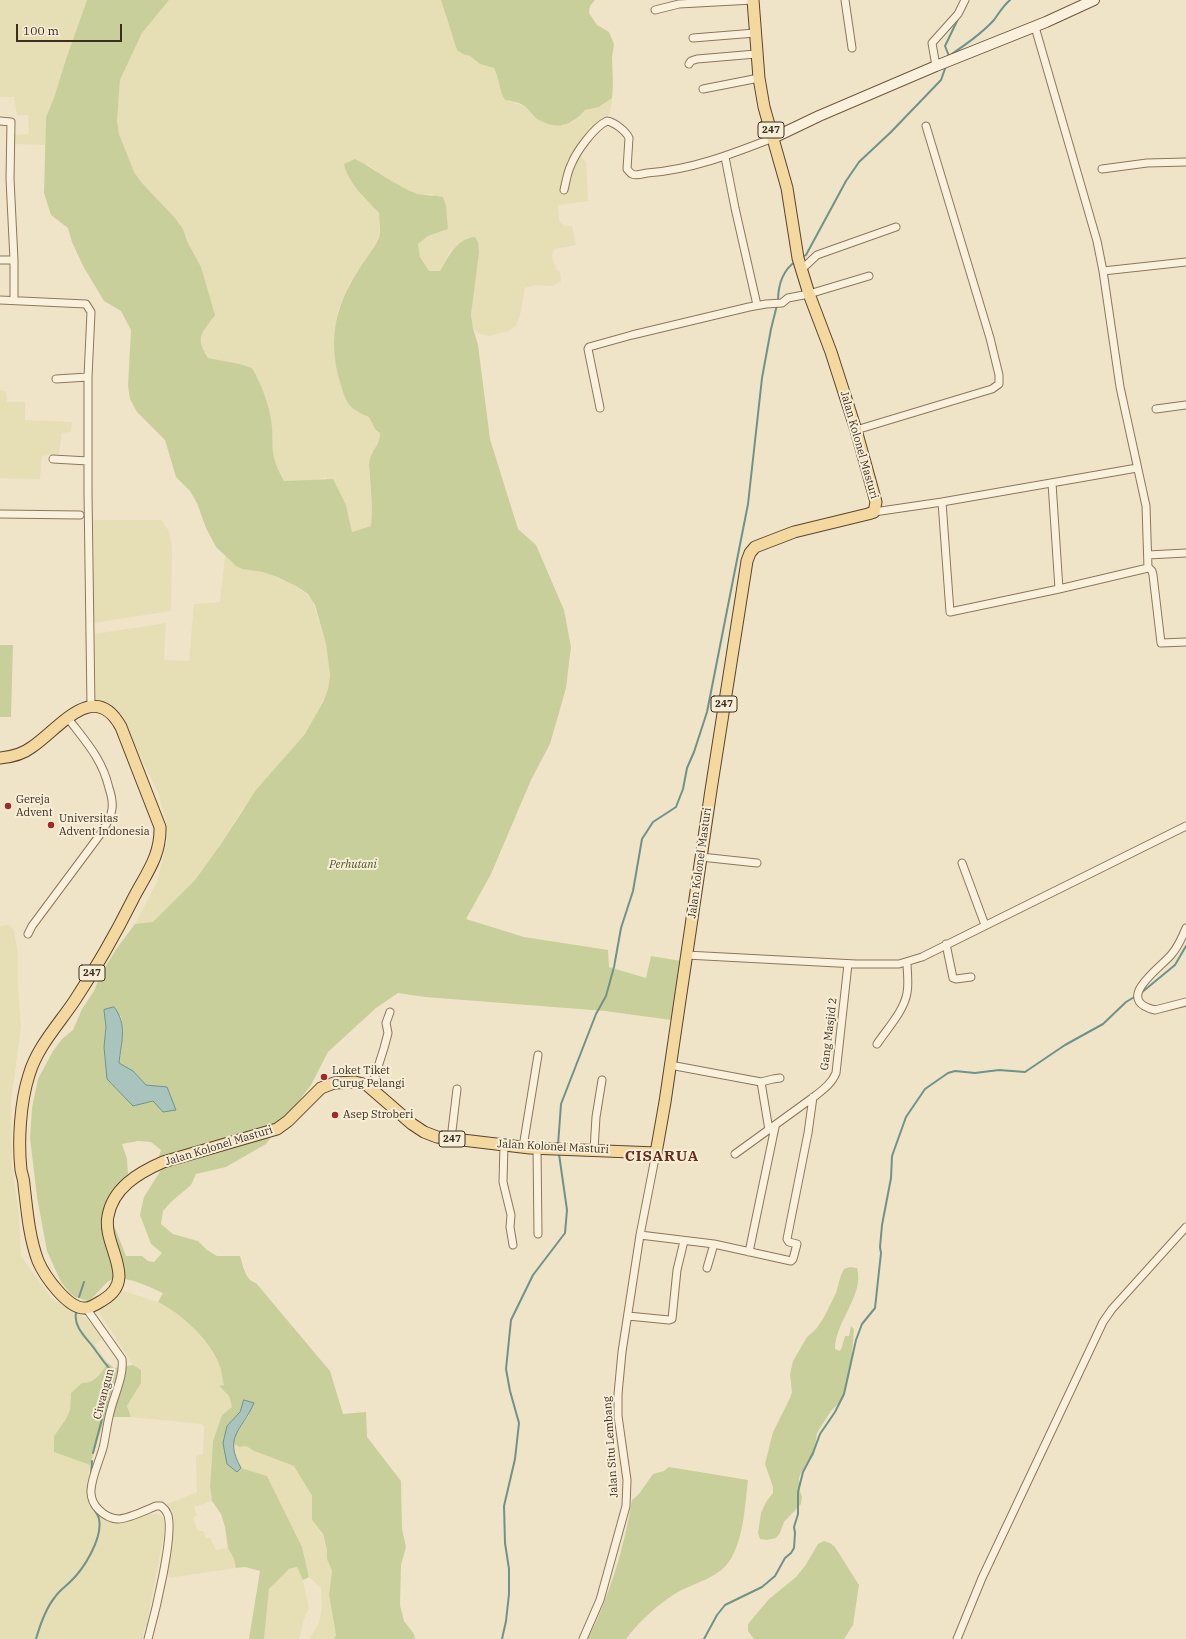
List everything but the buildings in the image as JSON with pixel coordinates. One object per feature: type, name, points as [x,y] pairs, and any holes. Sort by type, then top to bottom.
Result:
[{"type":"main road","name":"Jalan Kolonel Masturi","points":[[86,1308],[105,1299],[117,1288],[119,1266],[110,1241],[108,1217],[115,1197],[121,1188],[137,1175],[170,1160],[277,1129],[288,1121],[321,1088],[334,1083],[355,1082],[367,1085],[424,1132],[437,1137],[549,1149],[656,1152],[665,1102],[737,614],[747,561],[750,553],[755,547],[794,532],[860,517],[874,512],[876,502],[856,430],[831,352],[809,294],[800,264],[787,188],[764,107],[756,54],[753,0]]},
{"type":"main road","points":[[0,758],[15,755],[32,747],[67,718],[91,706]]},
{"type":"main road","name":"247","points":[[86,1308],[74,1305],[64,1298],[42,1270],[34,1248],[25,1207],[20,1149],[20,1128],[24,1096],[28,1076],[38,1052],[80,992],[114,939],[134,899],[150,872],[160,841],[160,826],[121,726],[112,713],[105,708],[91,706]]},
{"type":"street","points":[[655,10],[679,4],[753,0]]},
{"type":"street","points":[[845,0],[852,48]]},
{"type":"street","points":[[945,62],[932,43],[958,14],[965,0]]},
{"type":"street","points":[[564,190],[571,165],[579,150],[600,124],[606,121],[613,123],[628,134],[628,169],[632,174],[680,169],[724,157],[774,138],[819,116],[945,62],[1035,27],[1094,0]]},
{"type":"street","points":[[1035,27],[1097,241],[1103,271],[1120,387],[1146,506],[1148,567],[1152,570],[1153,575],[1161,643],[1186,642]]},
{"type":"street","points":[[693,38],[755,33]]},
{"type":"street","points":[[689,64],[697,59],[756,54]]},
{"type":"street","points":[[703,89],[759,78]]},
{"type":"street","points":[[0,121],[11,122],[10,179],[14,260],[14,300]]},
{"type":"street","points":[[856,430],[992,389],[998,384],[999,375],[990,338],[926,126]]},
{"type":"street","points":[[724,157],[757,305]]},
{"type":"street","points":[[1102,169],[1147,163],[1186,162]]},
{"type":"street","points":[[800,264],[817,255],[896,227]]},
{"type":"street","points":[[0,260],[14,260]]},
{"type":"street","points":[[1103,271],[1186,262]]},
{"type":"street","points":[[600,408],[588,348],[632,335],[757,305],[778,303],[788,298],[809,294],[869,276]]},
{"type":"street","points":[[0,300],[86,304],[91,312],[88,377],[91,706]]},
{"type":"street","points":[[56,379],[88,377]]},
{"type":"street","points":[[1156,409],[1186,405]]},
{"type":"street","points":[[53,459],[88,461]]},
{"type":"street","points":[[874,512],[942,502],[1137,468]]},
{"type":"street","points":[[1052,483],[1059,589]]},
{"type":"street","points":[[942,502],[950,612],[1059,589],[1148,567]]},
{"type":"street","points":[[0,514],[80,515]]},
{"type":"street","points":[[1148,555],[1186,553]]},
{"type":"street","points":[[28,934],[32,926],[98,836],[108,821],[112,810],[112,798],[108,784],[96,755],[67,718]]},
{"type":"street","points":[[686,955],[848,964],[899,964],[907,962],[1186,826]]},
{"type":"street","points":[[701,857],[757,863]]},
{"type":"street","points":[[962,863],[985,925]]},
{"type":"street","points":[[1186,928],[1180,944],[1148,977],[1138,990],[1137,995],[1140,1003],[1150,1009],[1155,1010],[1186,1002]]},
{"type":"street","points":[[946,944],[953,978],[971,977]]},
{"type":"street","points":[[877,1044],[899,1012],[906,998],[907,962]]},
{"type":"street","name":"Gang Masjid 2","points":[[735,1154],[813,1098],[828,1086],[833,1079],[836,1073],[848,964]]},
{"type":"street","points":[[372,1089],[388,1033],[386,1026],[390,1012]]},
{"type":"street","points":[[524,1147],[538,1055]]},
{"type":"street","points":[[670,1065],[760,1082],[780,1078]]},
{"type":"street","points":[[594,1150],[596,1117],[602,1080]]},
{"type":"street","points":[[749,1252],[772,1128],[760,1082]]},
{"type":"street","points":[[451,1139],[457,1089]]},
{"type":"street","points":[[640,1235],[714,1244],[791,1261],[793,1259],[797,1244],[789,1242],[787,1239],[808,1133],[813,1098]]},
{"type":"street","points":[[504,1145],[503,1182],[511,1215],[510,1227],[513,1245]]},
{"type":"street","points":[[537,1148],[538,1234]]},
{"type":"street","name":"Jalan Situ Lembang","points":[[583,1639],[600,1600],[626,1506],[627,1480],[617,1405],[622,1352],[640,1235],[656,1152]]},
{"type":"street","points":[[957,1639],[982,1578],[1103,1322],[1112,1309],[1186,1227]]},
{"type":"street","points":[[628,1316],[669,1320],[672,1319],[677,1270],[684,1241]]},
{"type":"street","points":[[707,1268],[714,1244]]},
{"type":"street","name":"Ciwangun","points":[[86,1308],[122,1359],[122,1373],[110,1410],[103,1448],[91,1490],[92,1497],[103,1514],[119,1519],[156,1506],[161,1506],[167,1512],[168,1517],[169,1540],[148,1639]]},
{"type":"shaded area","points":[[0,0],[87,0],[54,98],[46,117],[45,145],[14,144],[14,135],[29,134],[28,115],[17,115],[14,97],[0,97]]},
{"type":"shaded area","points":[[169,0],[441,0],[452,35],[463,54],[470,56],[480,64],[494,68],[505,100],[524,106],[540,120],[552,125],[573,122],[585,110],[599,107],[612,98],[610,114],[598,121],[581,138],[576,150],[586,162],[588,201],[558,205],[559,220],[564,226],[572,226],[576,245],[554,249],[552,256],[556,269],[560,272],[561,281],[553,286],[535,285],[525,288],[520,315],[516,326],[508,331],[489,336],[480,334],[473,328],[471,315],[479,253],[467,238],[450,251],[440,271],[429,271],[420,257],[418,244],[428,236],[448,229],[433,194],[421,195],[398,186],[367,164],[362,196],[379,213],[379,238],[349,284],[337,313],[357,412],[369,417],[375,429],[380,433],[381,439],[377,444],[369,469],[372,507],[371,526],[352,532],[346,505],[326,478],[284,481],[275,462],[272,450],[271,424],[258,379],[252,368],[240,364],[208,358],[201,349],[202,332],[211,320],[201,267],[187,241],[183,229],[134,172],[119,134],[117,121],[120,80],[142,33]]},
{"type":"shaded area","points":[[0,390],[6,391],[7,402],[25,402],[25,420],[72,422],[71,432],[62,433],[59,454],[42,456],[40,479],[0,478]]},
{"type":"shaded area","points":[[93,520],[161,520],[169,531],[172,547],[171,611],[94,623]]},
{"type":"shaded area","points":[[225,556],[236,566],[242,569],[263,572],[296,586],[312,599],[326,644],[330,675],[328,689],[312,724],[241,811],[221,844],[195,880],[153,923],[135,924],[157,882],[167,842],[166,822],[159,795],[135,745],[124,717],[111,706],[96,701],[95,634],[166,623],[164,660],[189,661],[194,604],[220,602]]},
{"type":"shaded area","points":[[9,925],[14,930],[18,955],[18,987],[21,1027],[11,1101],[12,1167],[19,1215],[21,1256],[52,1299],[86,1318],[103,1338],[95,1345],[108,1363],[103,1371],[92,1381],[70,1397],[70,1410],[66,1419],[54,1436],[54,1452],[90,1465],[87,1491],[91,1505],[108,1520],[130,1520],[147,1514],[157,1514],[163,1517],[164,1534],[146,1627],[145,1625],[142,1639],[0,1639],[0,926]]},
{"type":"shaded area","points":[[120,1291],[158,1302],[170,1308],[190,1325],[208,1345],[220,1366],[224,1385],[219,1387],[229,1396],[232,1407],[222,1415],[213,1441],[210,1487],[212,1501],[194,1507],[197,1515],[193,1518],[198,1531],[203,1531],[206,1538],[210,1538],[216,1550],[228,1548],[234,1559],[236,1568],[169,1578],[166,1566],[172,1527],[165,1505],[197,1492],[196,1456],[203,1454],[204,1427],[202,1424],[131,1417],[127,1406],[138,1389],[141,1370],[133,1365],[97,1309],[105,1302],[114,1298]]},
{"type":"shaded area","points":[[233,1444],[240,1447],[246,1446],[254,1451],[294,1466],[312,1496],[312,1520],[322,1534],[327,1550],[327,1559],[332,1571],[329,1595],[336,1636],[334,1639],[309,1639],[319,1623],[322,1609],[321,1588],[309,1577],[302,1547],[267,1476],[241,1468],[234,1453]]},
{"type":"shaded area","points":[[297,1567],[302,1576],[309,1609],[304,1618],[300,1637],[298,1639],[264,1639],[269,1589],[289,1569]]},
{"type":"green space","name":"Perhutani","points":[[87,0],[169,0],[142,33],[120,80],[117,121],[119,134],[134,172],[183,229],[187,241],[201,267],[215,315],[204,331],[201,340],[208,358],[240,364],[252,368],[267,404],[271,419],[274,457],[284,481],[333,479],[346,505],[352,532],[371,526],[372,507],[369,463],[379,440],[380,433],[375,429],[369,417],[361,414],[348,403],[339,379],[334,349],[334,335],[336,321],[345,295],[351,282],[379,238],[380,229],[379,213],[353,184],[344,164],[355,159],[410,191],[421,195],[443,197],[446,206],[448,229],[428,236],[418,244],[420,257],[429,271],[440,271],[450,254],[458,245],[468,238],[475,237],[478,242],[479,253],[471,315],[478,345],[490,439],[518,529],[536,545],[564,610],[571,647],[566,688],[550,744],[531,780],[491,874],[466,919],[524,937],[608,950],[609,967],[646,978],[651,956],[681,961],[671,1020],[605,1011],[425,997],[398,993],[376,1008],[328,1052],[311,1085],[266,1144],[226,1167],[196,1174],[191,1185],[163,1211],[161,1224],[173,1234],[198,1241],[207,1250],[217,1256],[240,1256],[249,1279],[256,1283],[330,1371],[343,1414],[366,1412],[367,1437],[401,1481],[402,1529],[406,1547],[401,1565],[400,1605],[404,1621],[414,1634],[415,1639],[334,1639],[336,1635],[329,1595],[332,1571],[327,1559],[327,1550],[323,1534],[312,1520],[312,1496],[294,1466],[254,1451],[246,1446],[240,1447],[233,1444],[235,1435],[249,1415],[244,1400],[241,1412],[227,1426],[237,1472],[241,1468],[267,1476],[302,1547],[309,1577],[303,1580],[297,1567],[289,1569],[269,1589],[264,1639],[249,1639],[260,1571],[245,1567],[236,1568],[234,1559],[228,1548],[225,1527],[221,1514],[212,1501],[210,1487],[213,1441],[222,1415],[232,1407],[229,1396],[219,1386],[224,1385],[221,1369],[216,1357],[195,1329],[176,1313],[158,1302],[163,1293],[136,1282],[120,1278],[109,1281],[88,1301],[75,1297],[61,1282],[47,1251],[37,1197],[30,1138],[32,1108],[38,1079],[53,1051],[62,1039],[73,1030],[82,1009],[94,991],[101,974],[117,948],[135,924],[153,922],[195,880],[221,844],[256,790],[305,734],[323,702],[328,689],[330,675],[326,644],[315,605],[308,594],[296,586],[277,577],[263,572],[242,569],[236,566],[216,547],[206,528],[197,503],[190,491],[176,477],[165,440],[137,412],[130,399],[128,386],[131,330],[121,311],[104,301],[83,266],[72,242],[68,228],[51,215],[44,193],[46,117],[54,98]],"holes":[[[104,1010],[121,1016],[123,1032],[119,1063],[133,1071],[146,1085],[167,1087],[133,1105],[107,1079],[104,1047],[106,1027]],[[138,1141],[151,1142],[161,1150],[159,1156],[161,1170],[144,1197],[140,1215],[151,1244],[162,1253],[154,1262],[148,1261],[142,1256],[126,1256],[113,1223],[121,1184],[128,1174],[127,1159],[122,1144]]]},
{"type":"green space","points":[[441,0],[595,0],[590,6],[589,13],[597,25],[609,32],[614,44],[612,57],[612,98],[599,107],[585,110],[575,120],[563,125],[550,124],[536,118],[523,105],[505,100],[494,68],[480,64],[470,56],[457,50]]},
{"type":"green space","points":[[0,645],[13,645],[11,717],[0,717]]},
{"type":"green space","points":[[850,1267],[857,1268],[857,1288],[836,1339],[835,1349],[840,1351],[845,1336],[849,1336],[851,1326],[854,1329],[851,1366],[843,1399],[831,1411],[817,1433],[814,1455],[802,1471],[799,1478],[802,1497],[801,1504],[784,1522],[780,1533],[776,1538],[767,1540],[760,1539],[758,1533],[761,1513],[766,1502],[773,1493],[773,1487],[765,1464],[773,1432],[792,1392],[790,1375],[793,1361],[807,1337],[816,1329],[824,1317],[836,1293],[844,1269]]},
{"type":"green space","points":[[108,1363],[114,1368],[133,1365],[141,1370],[141,1383],[127,1406],[131,1417],[105,1417],[90,1465],[54,1452],[54,1436],[66,1419],[70,1410],[71,1393],[82,1383],[90,1382],[94,1379],[100,1374]]},
{"type":"green space","points":[[669,1467],[748,1480],[740,1538],[733,1555],[722,1570],[673,1595],[660,1604],[641,1621],[626,1639],[588,1639],[603,1605],[615,1571],[625,1536],[632,1500],[639,1494],[653,1474],[664,1471]]},
{"type":"green space","points":[[824,1541],[835,1547],[859,1585],[853,1625],[844,1639],[754,1639],[748,1631],[748,1624],[769,1599],[796,1577],[805,1566],[818,1544]]},
{"type":"water","points":[[114,1007],[121,1020],[122,1027],[119,1063],[133,1071],[146,1085],[167,1087],[176,1110],[163,1112],[153,1101],[133,1106],[107,1079],[104,1047],[106,1027],[104,1010]]},
{"type":"water","points":[[244,1400],[254,1403],[236,1434],[234,1441],[236,1457],[241,1468],[237,1472],[227,1464],[223,1443],[227,1426],[240,1412]]},
{"type":"waterway","points":[[949,56],[984,30],[1010,0]]},
{"type":"waterway","points":[[949,56],[945,46],[958,19]]},
{"type":"waterway","points":[[801,258],[806,255],[846,181],[859,162],[891,132],[941,80],[946,66]]},
{"type":"waterway","points":[[778,301],[782,278],[791,265],[796,261]]},
{"type":"waterway","points":[[558,1145],[561,1104],[596,1014],[606,996],[614,967],[621,928],[633,891],[642,839],[653,822],[676,807],[683,789],[687,768],[694,752],[707,712],[748,504],[762,378],[777,305]]},
{"type":"waterway","points":[[1141,993],[1175,965],[1186,946]]},
{"type":"waterway","points":[[704,1639],[717,1615],[725,1605],[762,1587],[775,1576],[785,1558],[794,1548],[794,1527],[798,1514],[798,1492],[803,1472],[813,1453],[820,1434],[835,1412],[844,1394],[856,1340],[862,1324],[875,1308],[881,1253],[880,1247],[882,1225],[891,1178],[892,1156],[906,1117],[925,1089],[948,1073],[955,1071],[975,1073],[999,1070],[1025,1072],[1065,1045],[1103,1024],[1126,1002],[1136,996]]},
{"type":"waterway","points":[[502,1639],[509,1594],[509,1569],[505,1543],[504,1506],[515,1459],[519,1423],[510,1391],[506,1369],[511,1320],[533,1275],[565,1233],[567,1210],[559,1154]]},
{"type":"waterway","points":[[79,1297],[84,1282]]},
{"type":"waterway","points":[[76,1313],[77,1324],[82,1334],[114,1373],[93,1453]]},
{"type":"waterway","points":[[91,1475],[92,1461]]},
{"type":"waterway","points":[[36,1639],[39,1628],[52,1601],[81,1569],[95,1544],[98,1535],[99,1519],[91,1505]]},
{"type":"place","name":"Gereja Advent","points":[[8,806]]},
{"type":"place","name":"Universitas Advent Indonesia","points":[[51,825]]},
{"type":"place","name":"Loket Tiket Curug Pelangi","points":[[324,1077]]},
{"type":"place","name":"Asep Stroberi","points":[[335,1115]]},
{"type":"district","name":"CISARUA","points":[[662,1157]]}]
